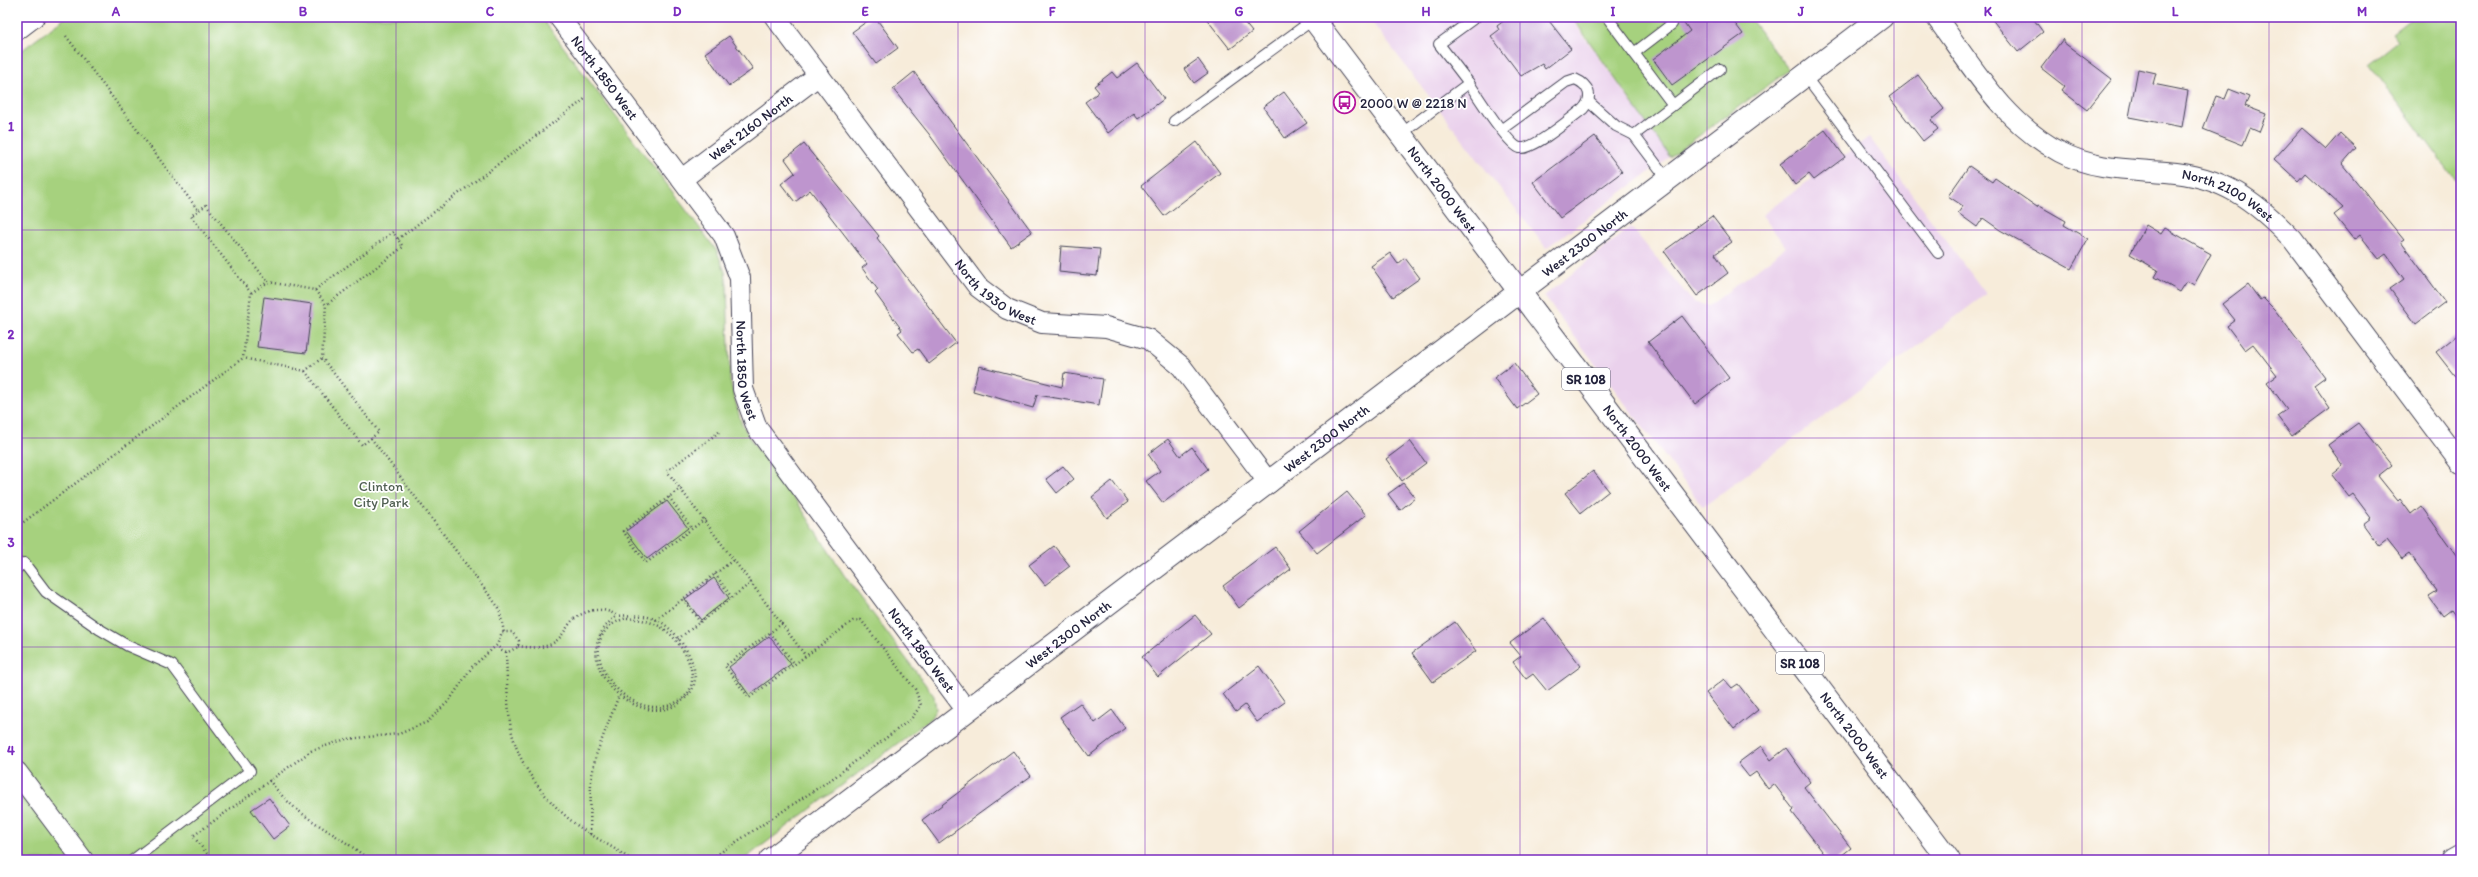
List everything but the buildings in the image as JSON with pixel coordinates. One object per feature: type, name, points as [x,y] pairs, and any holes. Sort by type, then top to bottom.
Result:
[{"type":"street","points":[[17,30],[34,17]]},
{"type":"street","name":"North 1850 West","points":[[559,17],[724,236],[740,278],[743,389],[757,428],[967,711]]},
{"type":"street","name":"North 1930 West","points":[[776,17],[978,287],[1007,309],[1042,323],[1106,327],[1148,340],[1181,366],[1269,482]]},
{"type":"street","name":"West 2300 North","points":[[770,860],[1882,17]]},
{"type":"street","name":"North 2100 West","points":[[1936,17],[2003,108],[2031,134],[2060,153],[2093,165],[2128,171],[2166,172],[2198,177],[2235,190],[2266,212],[2293,240],[2461,464]]},
{"type":"street","name":"North 2000 West","points":[[1313,18],[1949,860]]},
{"type":"street","name":"West 2160 North","points":[[682,179],[819,75]]},
{"type":"street","points":[[17,772],[83,860]]},
{"type":"street","points":[[2452,860],[2461,855]]},
{"type":"lane","points":[[1476,17],[1439,44],[1469,83],[1512,144],[1520,148],[1531,147],[1589,102],[1590,94],[1584,83],[1575,79],[1566,82],[1502,129]]},
{"type":"lane","points":[[1607,17],[1673,105]]},
{"type":"lane","points":[[1634,53],[1672,24],[1667,17]]},
{"type":"lane","points":[[1174,121],[1313,18]]},
{"type":"lane","points":[[1634,135],[1720,69]]},
{"type":"lane","points":[[1805,76],[1938,253]]},
{"type":"lane","points":[[1401,134],[1469,83]]},
{"type":"lane","points":[[1589,102],[1616,126],[1634,135],[1668,180]]},
{"type":"lane","points":[[17,568],[24,563],[46,592],[99,629],[128,646],[172,665],[250,771],[133,860]]},
{"type":"path","points":[[66,36],[198,210]]},
{"type":"path","points":[[398,239],[585,99]]},
{"type":"path","points":[[17,527],[243,358],[251,294],[191,216],[206,205],[268,282],[315,290],[326,305],[322,358],[379,432],[362,445],[305,371],[243,358]]},
{"type":"path","points":[[315,290],[393,232],[403,247],[326,305]]},
{"type":"path","points":[[251,294],[268,282]]},
{"type":"path","points":[[305,371],[322,358]]},
{"type":"path","points":[[719,432],[667,470],[783,623],[805,655]]},
{"type":"path","points":[[371,438],[499,608],[504,632]]},
{"type":"path","points":[[681,488],[623,531],[646,563],[705,519]]},
{"type":"path","points":[[669,497],[692,529]]},
{"type":"path","points":[[655,620],[734,560]]},
{"type":"path","points":[[715,574],[732,598]]},
{"type":"path","points":[[678,639],[752,582]]},
{"type":"path","points":[[683,599],[700,622]]},
{"type":"path","points":[[518,646],[529,648],[544,647],[556,641],[574,619],[598,609],[609,610],[617,616]]},
{"type":"path","points":[[642,615],[655,620],[673,632],[694,664],[692,692],[683,702],[672,708],[649,709],[619,695],[608,683],[601,672],[596,651],[602,629],[617,616],[642,615]]},
{"type":"path","points":[[628,618],[643,619],[660,626],[674,638],[685,651],[692,668],[691,681],[687,693],[681,700],[669,706],[656,708],[634,701],[620,692],[609,680],[601,666],[598,651],[604,631],[618,620],[628,618]]},
{"type":"path","points":[[709,860],[836,776],[911,719],[921,705],[915,689],[861,620],[853,621],[794,663],[749,698],[725,666],[783,623]]},
{"type":"path","points":[[212,860],[193,836],[303,756],[329,743],[351,738],[399,734],[423,724],[444,708],[472,667],[497,645],[498,637],[504,632],[512,632],[519,641],[518,646],[514,651],[506,652],[497,645]]},
{"type":"path","points":[[770,633],[794,663]]},
{"type":"path","points":[[506,652],[510,723],[518,749],[543,793],[573,822],[590,835],[630,860]]},
{"type":"path","points":[[590,835],[591,780],[596,755],[619,695]]},
{"type":"path","points":[[269,780],[282,796],[306,818],[352,846],[369,860]]},
{"type":"shaded area","points":[[1368,17],[1570,17],[1670,157],[1546,248]]},
{"type":"shaded area","points":[[1869,137],[1986,294],[1703,507],[1544,296],[1631,227],[1693,302],[1709,306],[1786,247],[1762,215]]},
{"type":"green space","name":"Clinton City Park","points":[[66,17],[541,17],[717,251],[725,272],[727,286],[730,381],[741,422],[752,442],[798,503],[844,575],[934,696],[936,709],[930,719],[743,860],[17,860],[17,54]]},
{"type":"green space","points":[[1572,17],[1749,17],[1789,70],[1670,157]]},
{"type":"green space","points":[[2413,17],[2461,17],[2461,187],[2369,64],[2398,41],[2392,33]]},
{"type":"place","name":"2000 W @ 2218 N","points":[[1345,103]]}]
